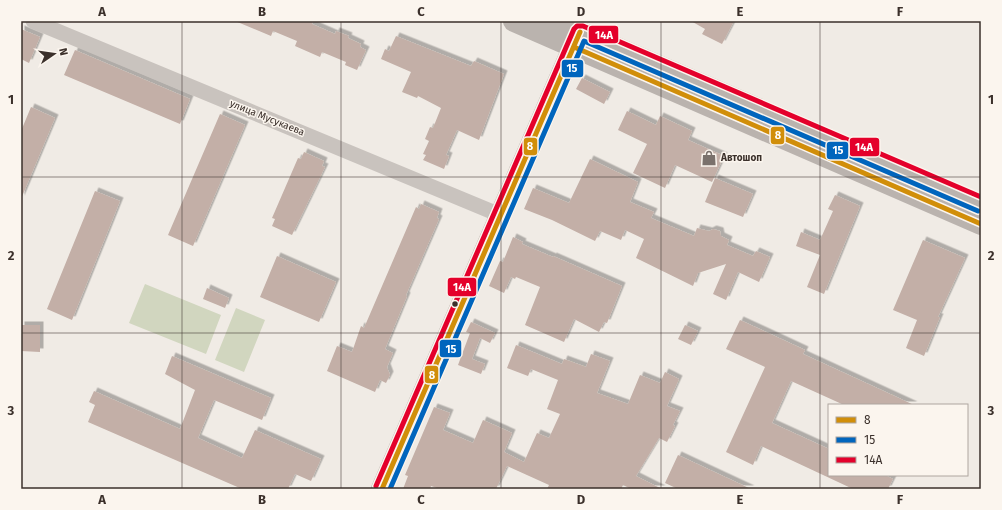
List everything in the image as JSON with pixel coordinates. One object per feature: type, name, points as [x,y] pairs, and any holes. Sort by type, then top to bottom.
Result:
[{"type":"main road","points":[[514,21],[577,39],[981,205]]},
{"type":"main road","points":[[554,21],[577,39],[981,224]]},
{"type":"main road","points":[[382,489],[577,39]]},
{"type":"street","name":"улица Мусукаева","points":[[33,21],[500,215]]},
{"type":"green space","points":[[145,284],[221,315],[206,354],[129,323]]},
{"type":"green space","points":[[236,308],[265,320],[244,372],[215,360]]},
{"type":"building","points":[[235,21],[313,21],[312,24],[335,34],[336,31],[349,36],[348,38],[361,44],[360,47],[366,50],[357,70],[345,65],[346,62],[322,52],[320,57],[295,46],[297,41],[273,31],[271,36]]},
{"type":"building","points":[[691,21],[734,21],[722,44],[702,34],[705,29]]},
{"type":"building","points":[[21,29],[40,37],[29,63],[21,59]]},
{"type":"building","points":[[396,36],[471,66],[474,61],[504,74],[479,140],[457,130],[446,155],[449,156],[444,169],[423,160],[426,155],[423,154],[429,141],[425,139],[430,127],[433,128],[441,108],[418,96],[417,98],[402,92],[411,72],[381,59],[385,49],[389,51]]},
{"type":"building","points":[[75,50],[190,99],[180,124],[64,75]]},
{"type":"building","points":[[582,78],[610,92],[604,104],[576,89]]},
{"type":"building","points":[[31,107],[55,118],[21,199],[21,131]]},
{"type":"building","points":[[627,111],[656,125],[660,116],[692,131],[688,140],[724,156],[712,182],[675,165],[665,188],[633,173],[647,144],[618,130]]},
{"type":"building","points":[[220,114],[245,125],[193,246],[168,235]]},
{"type":"building","points":[[304,152],[324,161],[322,166],[325,167],[292,235],[272,226],[275,219],[272,218],[298,158],[301,159]]},
{"type":"building","points":[[590,159],[638,182],[630,202],[654,212],[651,218],[694,236],[697,228],[709,231],[713,229],[720,231],[721,236],[729,240],[727,245],[753,256],[756,251],[770,257],[759,282],[738,272],[726,300],[713,294],[726,264],[698,273],[693,286],[636,258],[644,239],[625,230],[621,240],[600,231],[595,241],[552,220],[524,209],[533,188],[569,203]]},
{"type":"building","points":[[715,178],[753,194],[743,217],[705,202]]},
{"type":"building","points":[[95,191],[120,201],[72,320],[47,309]]},
{"type":"building","points":[[835,195],[860,206],[824,294],[807,287],[820,255],[796,246],[801,232],[820,240],[833,211],[828,209]]},
{"type":"building","points":[[421,204],[439,212],[437,218],[439,219],[406,295],[407,296],[385,349],[393,353],[387,367],[390,375],[386,383],[380,380],[375,392],[327,371],[337,346],[352,352],[361,326],[364,328],[416,207],[419,209]]},
{"type":"building","points":[[513,237],[523,242],[522,244],[622,286],[607,323],[604,322],[599,332],[574,319],[564,342],[525,325],[540,287],[516,277],[515,279],[511,277],[504,293],[489,286],[500,261],[503,262]]},
{"type":"building","points":[[923,240],[965,258],[938,317],[940,317],[924,356],[906,348],[917,320],[893,310]]},
{"type":"building","points":[[277,256],[336,282],[319,322],[260,297]]},
{"type":"building","points":[[207,288],[229,298],[225,308],[203,299]]},
{"type":"building","points":[[740,320],[805,350],[803,354],[912,404],[842,404],[791,381],[772,423],[828,449],[828,476],[887,476],[893,479],[888,489],[853,489],[761,446],[753,465],[726,452],[765,367],[726,349]]},
{"type":"building","points":[[471,322],[495,333],[490,343],[480,338],[472,359],[485,364],[481,374],[458,365],[470,333],[466,332]]},
{"type":"building","points":[[21,325],[40,325],[40,352],[21,351]]},
{"type":"building","points":[[685,325],[698,331],[691,345],[678,339]]},
{"type":"building","points":[[516,345],[562,364],[564,359],[586,367],[591,354],[610,361],[597,393],[628,404],[640,375],[660,383],[665,372],[679,379],[667,406],[680,411],[673,425],[675,426],[667,442],[659,438],[636,476],[662,489],[631,489],[623,485],[621,489],[547,489],[549,485],[507,466],[496,489],[440,489],[431,486],[430,489],[403,489],[408,476],[405,475],[434,407],[450,413],[443,430],[473,443],[483,420],[512,433],[504,452],[524,462],[537,433],[549,438],[560,414],[547,409],[558,380],[531,369],[528,376],[507,368]]},
{"type":"building","points":[[172,356],[271,398],[262,420],[214,400],[198,438],[242,458],[255,430],[321,459],[311,481],[295,474],[288,489],[242,489],[88,422],[95,405],[89,402],[94,391],[180,429],[195,390],[165,374]]},
{"type":"building","points":[[678,455],[751,489],[678,489],[665,483]]},
{"type":"transit line","name":"14А","points":[[376,486],[574,29],[577,26],[583,26],[981,197]]},
{"type":"transit line","name":"8","points":[[382,489],[580,32]]},
{"type":"transit line","name":"15","points":[[390,489],[584,41],[978,211]]},
{"type":"transit line","name":"8","points":[[574,47],[981,224]]},
{"type":"place","name":"Автошоп","points":[[709,158]]}]
